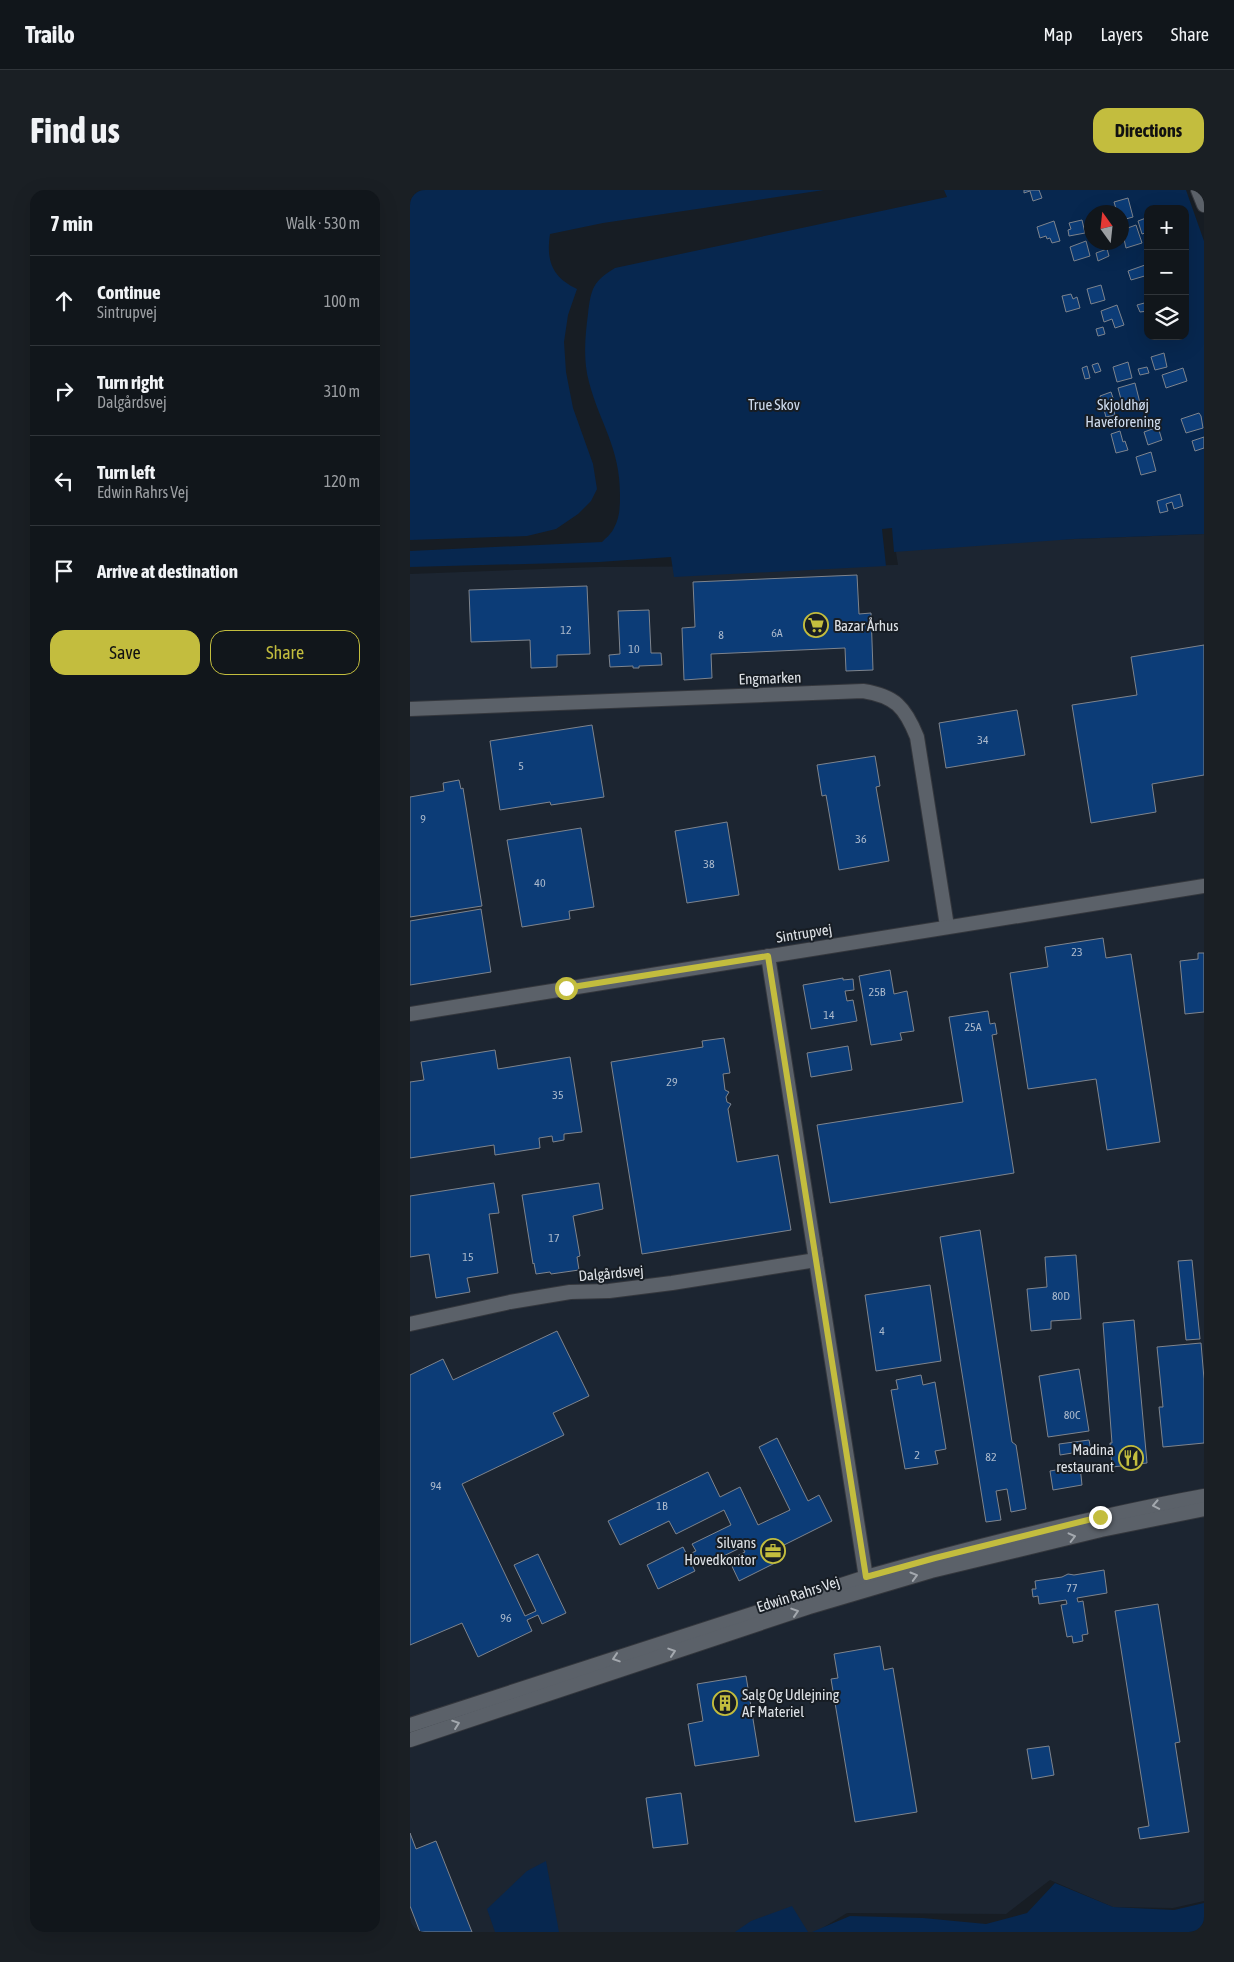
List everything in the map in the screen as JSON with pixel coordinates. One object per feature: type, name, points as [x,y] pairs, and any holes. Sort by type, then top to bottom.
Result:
[{"type":"street","points":[[1198,190],[1204,205]]},
{"type":"street","name":"Engmarken","points":[[410,709],[854,691],[882,694],[900,705],[909,718],[917,737],[947,926]]},
{"type":"street","name":"Sintrupvej","points":[[410,1014],[1204,886]]},
{"type":"street","points":[[768,956],[867,1583]]},
{"type":"street","name":"Dalgårdsvej","points":[[410,1324],[457,1313],[570,1292],[672,1283],[816,1260]]},
{"type":"street","name":"Edwin Rahrs Vej","points":[[410,1740],[775,1618],[935,1558],[1105,1516],[1204,1496]]},
{"type":"street","name":"Edwin Rahrs Vej","points":[[410,1726],[867,1583],[931,1571],[1084,1534],[1204,1509]]},
{"type":"shaded area","points":[[1204,534],[1204,1901],[1173,1908],[1113,1907],[1050,1880],[1006,1914],[847,1913],[816,1932],[410,1932],[410,574],[599,567],[898,565],[895,546]]},
{"type":"green space","points":[[410,190],[824,190],[603,223],[550,234],[549,252],[553,267],[562,279],[577,289],[568,315],[564,342],[566,372],[573,408],[593,464],[597,489],[591,501],[578,514],[556,529],[527,536],[410,540]]},
{"type":"green space","name":"True Skov","points":[[944,190],[1186,190],[1204,241],[1204,534],[1074,539],[894,552],[892,528],[882,529],[886,566],[674,577],[671,557],[599,562],[410,567],[410,551],[602,542],[612,532],[619,512],[620,495],[617,463],[593,397],[587,374],[585,348],[590,298],[594,286],[602,277],[615,268],[947,197]]},
{"type":"green space","points":[[546,1861],[559,1932],[495,1932],[487,1909],[527,1871]]},
{"type":"green space","points":[[1055,1883],[1113,1907],[1174,1910],[1204,1903],[1204,1932],[812,1932],[850,1916],[923,1918],[986,1924],[1027,1913]]},
{"type":"green space","points":[[792,1906],[808,1932],[735,1932],[751,1921]]},
{"type":"building","points":[[1024,190],[1039,190],[1042,198],[1033,201],[1030,191],[1024,193]]},
{"type":"building","points":[[1128,198],[1133,217],[1129,218],[1129,205],[1115,205],[1114,202]]},
{"type":"building","points":[[1144,219],[1144,233],[1142,234],[1138,221]]},
{"type":"building","points":[[1082,220],[1084,233],[1069,236],[1068,230],[1071,229],[1069,223]]},
{"type":"building","points":[[1054,221],[1060,241],[1052,243],[1050,238],[1047,239],[1046,236],[1040,238],[1037,227]]},
{"type":"building","points":[[1136,225],[1142,243],[1129,247],[1129,228]]},
{"type":"building","points":[[1084,242],[1084,250],[1088,250],[1090,256],[1074,261],[1070,247]]},
{"type":"building","points":[[1107,250],[1109,256],[1098,261],[1096,253]]},
{"type":"building","points":[[1144,265],[1144,276],[1131,280],[1128,271]]},
{"type":"building","points":[[1101,285],[1105,300],[1091,304],[1087,289]]},
{"type":"building","points":[[1071,294],[1073,299],[1077,297],[1080,308],[1066,312],[1062,296]]},
{"type":"building","points":[[1144,303],[1144,312],[1140,312],[1137,305]]},
{"type":"building","points":[[1117,305],[1124,325],[1115,328],[1112,319],[1104,322],[1101,311]]},
{"type":"building","points":[[1103,327],[1105,334],[1098,336],[1096,329]]},
{"type":"building","points":[[1164,353],[1167,367],[1155,370],[1151,357]]},
{"type":"building","points":[[1128,362],[1132,378],[1117,382],[1113,367]]},
{"type":"building","points":[[1098,363],[1101,371],[1095,373],[1092,365]]},
{"type":"building","points":[[1087,366],[1090,378],[1085,379],[1082,368]]},
{"type":"building","points":[[1147,367],[1149,373],[1140,375],[1138,369]]},
{"type":"building","points":[[1183,368],[1187,381],[1166,388],[1162,375]]},
{"type":"building","points":[[1135,383],[1140,403],[1123,407],[1118,388]]},
{"type":"building","points":[[1111,392],[1113,398],[1110,398],[1115,415],[1106,417],[1100,396]]},
{"type":"building","points":[[1199,413],[1203,428],[1186,433],[1181,419]]},
{"type":"building","points":[[1158,427],[1162,440],[1148,445],[1144,432]]},
{"type":"building","points":[[1120,431],[1123,442],[1125,441],[1128,450],[1116,453],[1111,434]]},
{"type":"building","points":[[1204,437],[1204,448],[1195,451],[1192,441]]},
{"type":"building","points":[[1151,452],[1156,471],[1141,475],[1136,457]]},
{"type":"building","points":[[1180,494],[1183,506],[1174,509],[1172,502],[1166,504],[1168,511],[1160,513],[1157,501]]},
{"type":"building","points":[[857,575],[859,614],[871,613],[873,670],[846,671],[845,648],[711,654],[712,678],[684,680],[682,628],[695,627],[693,582]]},
{"type":"building","points":[[587,586],[590,654],[557,655],[557,667],[531,668],[530,640],[471,642],[469,590]]},
{"type":"building","points":[[649,610],[651,653],[661,653],[662,665],[639,666],[639,668],[633,668],[633,666],[610,667],[609,655],[620,654],[618,611]]},
{"type":"building","points":[[1204,645],[1204,775],[1152,784],[1156,812],[1091,823],[1072,705],[1137,695],[1131,657]]},
{"type":"building","points":[[1017,710],[1025,755],[946,768],[939,723]]},
{"type":"building","points":[[592,725],[604,797],[551,805],[550,802],[500,810],[490,741]]},
{"type":"building","points":[[875,756],[880,786],[876,787],[889,861],[839,870],[826,795],[822,796],[817,765]]},
{"type":"building","points":[[459,780],[461,789],[463,788],[482,906],[410,917],[410,797],[444,791],[443,783]]},
{"type":"building","points":[[727,822],[739,895],[687,903],[675,831]]},
{"type":"building","points":[[581,828],[594,907],[569,911],[570,919],[522,927],[507,840]]},
{"type":"building","points":[[481,909],[491,972],[410,985],[410,921]]},
{"type":"building","points":[[1103,938],[1106,958],[1131,954],[1160,1142],[1107,1150],[1096,1079],[1028,1089],[1010,973],[1048,967],[1045,947]]},
{"type":"building","points":[[1198,953],[1204,953],[1204,1012],[1185,1014],[1180,961],[1198,959]]},
{"type":"building","points":[[890,970],[894,994],[907,991],[914,1031],[900,1033],[902,1040],[871,1045],[859,976]]},
{"type":"building","points":[[843,978],[843,980],[853,979],[854,990],[845,991],[847,1001],[853,1000],[857,1021],[811,1029],[803,985]]},
{"type":"building","points":[[988,1011],[990,1024],[995,1023],[997,1034],[992,1035],[1014,1173],[830,1203],[817,1125],[963,1102],[949,1017]]},
{"type":"building","points":[[724,1038],[730,1073],[723,1074],[725,1090],[729,1092],[726,1097],[727,1102],[731,1104],[728,1109],[737,1162],[778,1155],[791,1230],[642,1254],[611,1062],[703,1047],[702,1041]]},
{"type":"building","points":[[848,1046],[852,1070],[811,1077],[807,1053]]},
{"type":"building","points":[[495,1050],[498,1069],[570,1057],[582,1132],[564,1134],[564,1140],[553,1142],[552,1136],[539,1138],[540,1148],[495,1155],[494,1145],[410,1158],[410,1082],[424,1080],[421,1062]]},
{"type":"building","points":[[494,1183],[499,1213],[489,1214],[498,1273],[467,1278],[470,1292],[436,1298],[429,1254],[410,1257],[410,1196]]},
{"type":"building","points":[[599,1183],[603,1209],[573,1216],[580,1256],[577,1257],[579,1270],[536,1274],[522,1195]]},
{"type":"building","points":[[980,1230],[1012,1442],[1016,1445],[1026,1509],[1011,1512],[1007,1489],[996,1491],[1001,1520],[986,1522],[940,1237]]},
{"type":"building","points":[[1076,1255],[1081,1319],[1051,1321],[1051,1329],[1031,1331],[1027,1289],[1047,1287],[1045,1257]]},
{"type":"building","points":[[1192,1260],[1200,1339],[1186,1340],[1178,1261]]},
{"type":"building","points":[[930,1285],[941,1361],[876,1371],[865,1295]]},
{"type":"building","points":[[1134,1320],[1147,1463],[1112,1467],[1103,1323]]},
{"type":"building","points":[[557,1331],[589,1396],[553,1413],[564,1435],[462,1484],[525,1616],[536,1611],[514,1565],[538,1554],[566,1613],[542,1624],[538,1615],[527,1620],[532,1631],[478,1657],[462,1623],[410,1645],[410,1375],[443,1359],[453,1380]]},
{"type":"building","points":[[1201,1343],[1204,1379],[1204,1443],[1163,1447],[1159,1407],[1163,1407],[1157,1347]]},
{"type":"building","points":[[1079,1369],[1089,1431],[1048,1437],[1039,1376]]},
{"type":"building","points":[[921,1375],[923,1385],[935,1382],[946,1449],[935,1451],[938,1464],[905,1469],[891,1390],[898,1389],[896,1380]]},
{"type":"building","points":[[777,1438],[808,1501],[819,1495],[832,1521],[778,1548],[783,1559],[739,1581],[729,1560],[745,1552],[742,1547],[703,1566],[699,1559],[691,1563],[695,1571],[658,1589],[647,1565],[683,1547],[687,1555],[696,1551],[692,1544],[731,1525],[724,1510],[676,1534],[669,1521],[620,1545],[608,1521],[708,1472],[720,1497],[740,1487],[758,1525],[790,1510],[759,1447]]},
{"type":"building","points":[[1089,1440],[1091,1450],[1060,1455],[1059,1444]]},
{"type":"building","points":[[1080,1466],[1082,1485],[1053,1490],[1050,1471]]},
{"type":"building","points":[[1104,1570],[1107,1593],[1077,1598],[1078,1602],[1083,1601],[1088,1634],[1082,1635],[1083,1641],[1073,1643],[1072,1636],[1067,1637],[1061,1605],[1067,1604],[1066,1600],[1039,1604],[1038,1596],[1033,1597],[1032,1589],[1036,1589],[1035,1581],[1062,1577],[1068,1574],[1074,1575]]},
{"type":"building","points":[[1158,1604],[1180,1742],[1175,1743],[1189,1832],[1140,1839],[1138,1828],[1149,1826],[1115,1611]]},
{"type":"building","points":[[880,1646],[884,1670],[893,1668],[917,1812],[855,1822],[831,1679],[838,1678],[834,1654]]},
{"type":"building","name":"Salg Og Udlejning AF Materiel","points":[[746,1676],[759,1756],[695,1766],[688,1724],[703,1721],[697,1684]]},
{"type":"building","points":[[1049,1746],[1054,1775],[1032,1779],[1027,1749]]},
{"type":"building","points":[[681,1793],[688,1844],[653,1848],[646,1798]]},
{"type":"building","points":[[410,1833],[416,1849],[436,1841],[472,1932],[420,1932],[410,1906]]},
{"type":"place","name":"Bazar Århus","points":[[816,625]]},
{"type":"place","name":"Madina restaurant","points":[[1131,1458]]},
{"type":"place","name":"Silvans Hovedkontor","points":[[773,1551]]},
{"type":"place","name":"Salg Og Udlejning AF Materiel","points":[[725,1703]]},
{"type":"route","points":[[566,988],[768,956],[866,1577],[1100,1517]]},
{"type":"park label","name":"Skjoldhøj Haveforening","points":[[1123,412]]}]
